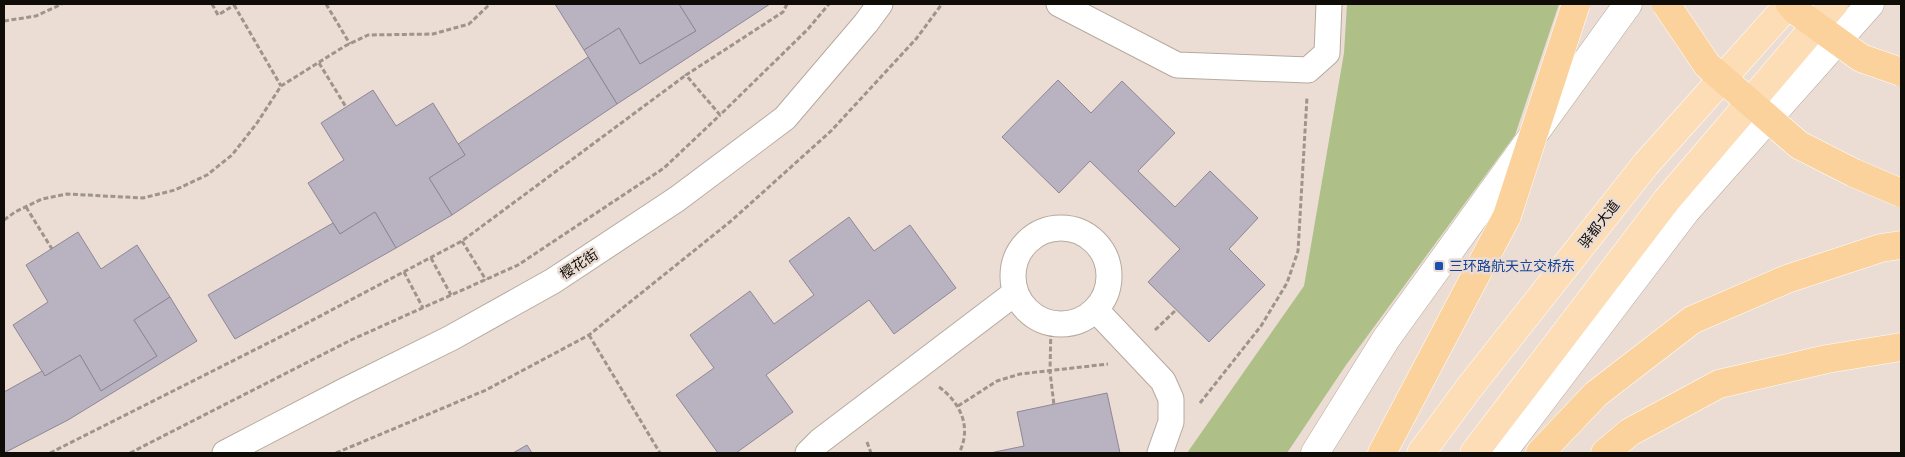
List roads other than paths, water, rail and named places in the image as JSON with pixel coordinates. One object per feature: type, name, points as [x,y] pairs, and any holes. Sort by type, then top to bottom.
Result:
[{"type":"highway","points":[[1382,453],[1507,216],[1576,4]]},
{"type":"highway","points":[[1666,4],[1707,65],[1799,145],[1854,173],[1901,193]]},
{"type":"highway","points":[[1790,4],[1796,11],[1861,58],[1901,72]]},
{"type":"highway","points":[[1540,453],[1596,394],[1692,320],[1787,279],[1881,248],[1901,245]]},
{"type":"highway","points":[[1605,453],[1630,432],[1719,384],[1827,359],[1901,347]]},
{"type":"main road","name":"驿都大道","points":[[1420,453],[1468,388],[1646,164],[1790,4]]},
{"type":"main road","points":[[1474,453],[1666,201],[1834,4]]},
{"type":"street","name":"樱花街","points":[[225,453],[451,338],[536,290],[677,199],[785,118],[880,4]]},
{"type":"street","points":[[1059,4],[1176,65],[1308,70],[1327,53],[1329,4]]},
{"type":"street","points":[[1315,453],[1386,339],[1628,4]]},
{"type":"street","points":[[1502,453],[1686,211],[1870,4]]},
{"type":"street","points":[[1063,226],[1079,230],[1093,238],[1103,251],[1108,266],[1109,282],[1105,297],[1096,310],[1082,320],[1067,324],[1051,324],[1036,318],[1024,308],[1015,293],[1012,278],[1014,261],[1022,247],[1033,236],[1047,228],[1063,226]]},
{"type":"street","points":[[808,453],[1015,293]]},
{"type":"street","points":[[1096,310],[1163,381],[1172,399],[1171,422],[1160,453]]},
{"type":"place","name":"三环路航天立交桥东","points":[[1439,266]]}]
